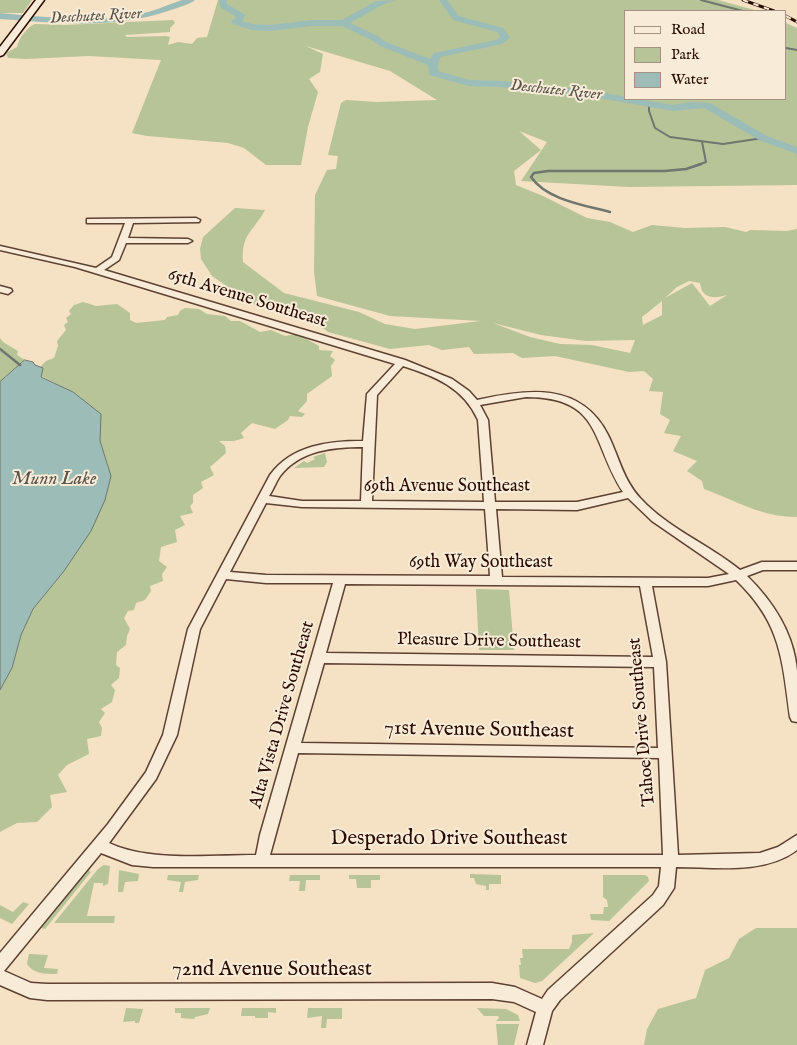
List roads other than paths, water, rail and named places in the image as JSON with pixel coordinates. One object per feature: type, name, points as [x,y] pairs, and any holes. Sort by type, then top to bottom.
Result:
[{"type":"street","points":[[0,53],[40,0]]},
{"type":"street","points":[[90,221],[196,220]]},
{"type":"street","points":[[98,271],[116,258],[130,221]]},
{"type":"street","points":[[123,240],[188,241]]},
{"type":"street","name":"65th Avenue Southeast","points":[[0,248],[37,255],[98,271],[431,371],[446,378],[466,393],[475,403]]},
{"type":"street","points":[[366,504],[370,403],[372,394],[402,362]]},
{"type":"street","points":[[496,580],[485,429],[482,415],[475,403],[527,394],[555,397],[574,403],[587,412],[598,424],[618,474],[630,494],[652,516],[722,561],[738,574],[761,599],[780,629],[797,716]]},
{"type":"street","points":[[0,965],[99,845],[151,774],[170,736],[194,629],[224,575],[262,499],[282,465],[310,449],[331,445],[369,444]]},
{"type":"street","name":"69th Avenue Southeast","points":[[262,499],[302,504],[577,506],[630,494]]},
{"type":"street","name":"69th Way Southeast","points":[[224,575],[266,579],[717,582],[762,566],[797,566]]},
{"type":"street","name":"Alta Vista Drive Southeast","points":[[262,860],[267,835],[339,588],[339,580]]},
{"type":"street","name":"Tahoe Drive Southeast","points":[[545,1008],[554,995],[663,894],[668,880],[671,861],[660,662],[645,582]]},
{"type":"street","name":"Pleasure Drive Southeast","points":[[319,658],[660,662]]},
{"type":"street","name":"71st Avenue Southeast","points":[[293,748],[665,753]]},
{"type":"street","name":"Desperado Drive Southeast","points":[[99,845],[124,857],[138,860],[671,861],[759,860],[776,855],[797,841]]},
{"type":"street","name":"72nd Avenue Southeast","points":[[0,976],[30,990],[47,992],[492,991],[515,995],[545,1008]]},
{"type":"street","points":[[535,1045],[545,1008]]},
{"type":"water","name":"Munn Lake","points":[[25,360],[43,368],[41,377],[73,392],[101,414],[100,441],[111,476],[105,500],[91,531],[64,571],[33,609],[21,635],[12,668],[0,690],[0,382]]},
{"type":"waterway","name":"Deschutes River","points":[[0,16],[70,21],[122,20],[146,15],[191,0]]},
{"type":"waterway","name":"Deschutes River","points":[[223,0],[223,5],[241,16],[236,22],[251,27],[270,28],[312,23],[344,23]]},
{"type":"waterway","name":"Deschutes River","points":[[344,23],[379,3],[391,0]]},
{"type":"waterway","name":"Deschutes River","points":[[433,63],[437,55],[499,42],[505,38],[500,30],[456,18],[443,0]]},
{"type":"waterway","points":[[701,0],[739,10]]},
{"type":"waterway","name":"Deschutes River","points":[[344,23],[379,40],[383,44],[433,63]]},
{"type":"waterway","points":[[787,48],[797,50]]},
{"type":"waterway","name":"Deschutes River","points":[[433,63],[433,73],[469,83],[502,84],[587,93],[624,99]]},
{"type":"waterway","name":"Deschutes River","points":[[627,100],[673,108],[706,105],[763,138],[797,151]]},
{"type":"waterway","points":[[649,104],[649,111],[655,128],[670,137],[723,144],[763,138]]},
{"type":"waterway","points":[[698,165],[706,162],[702,142]]},
{"type":"waterway","points":[[610,212],[556,196],[538,185],[531,177],[534,173],[548,171],[665,171],[686,169],[698,165]]},
{"type":"waterway","points":[[0,349],[20,365]]},
{"type":"railway","points":[[743,0],[771,10]]},
{"type":"railway","points":[[787,17],[797,22]]}]
